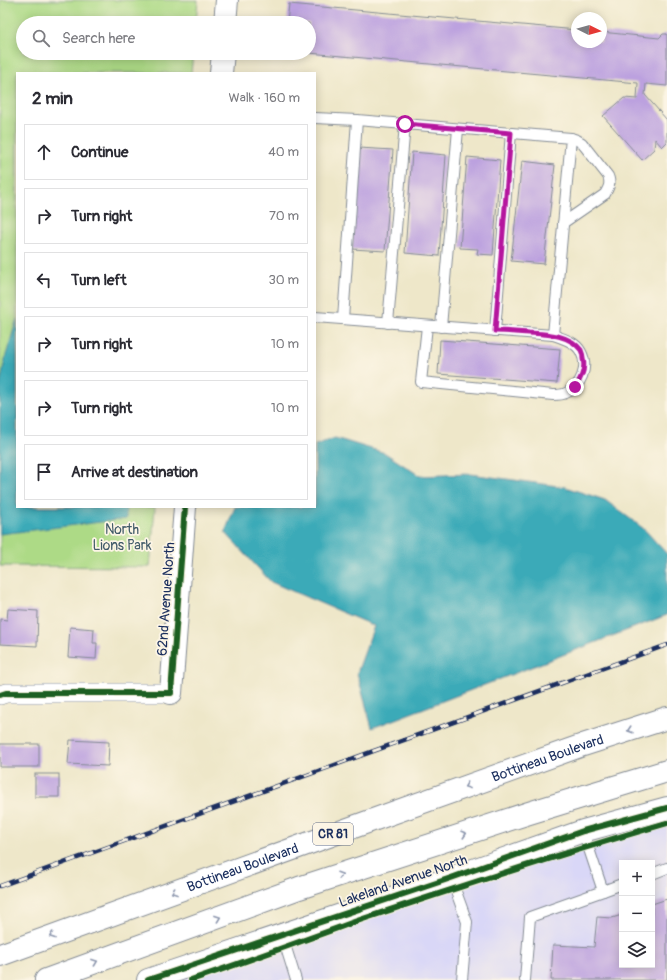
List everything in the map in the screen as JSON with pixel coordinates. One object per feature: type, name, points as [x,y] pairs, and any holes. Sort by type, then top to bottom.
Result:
[{"type":"main road","points":[[226,16],[227,0]]},
{"type":"main road","points":[[221,72],[222,60]]},
{"type":"main road","name":"62nd Avenue North","points":[[171,693],[185,508]]},
{"type":"main road","name":"Bottineau Boulevard","points":[[0,955],[391,813],[583,745],[667,718]]},
{"type":"main road","points":[[46,980],[306,886],[522,815],[667,770]]},
{"type":"main road","name":"Lakeland Avenue North","points":[[148,980],[451,878],[583,831],[667,808]]},
{"type":"street","points":[[0,695],[6,693],[171,693]]},
{"type":"lane","points":[[316,118],[405,124],[571,138],[577,140],[582,143],[610,180],[605,194],[563,224]]},
{"type":"lane","points":[[343,319],[357,120]]},
{"type":"lane","points":[[388,323],[405,124]]},
{"type":"lane","points":[[441,327],[458,129]]},
{"type":"lane","points":[[495,331],[511,133]]},
{"type":"lane","points":[[553,335],[571,138]]},
{"type":"lane","points":[[316,317],[553,335],[566,339],[581,351],[584,362],[584,370],[575,387],[565,393],[553,395],[421,382],[427,326]]},
{"type":"lane","points":[[583,831],[603,891]]},
{"type":"lane","points":[[655,873],[667,868]]},
{"type":"lane","points":[[451,878],[467,922],[462,980]]},
{"type":"lane","points":[[525,980],[530,917],[619,885]]},
{"type":"lane","points":[[282,935],[296,980]]},
{"type":"shaded area","points":[[667,820],[667,980],[174,980],[502,871]]},
{"type":"green space","name":"North Lions Park","points":[[0,0],[198,0],[197,16],[16,16],[16,60],[192,60],[191,72],[16,72],[16,508],[155,508],[150,567],[0,566]]},
{"type":"water","points":[[16,322],[16,508],[126,508],[126,519],[0,534],[0,386],[6,355]]},
{"type":"water","points":[[335,438],[385,453],[420,476],[470,474],[565,487],[605,500],[644,529],[667,554],[667,615],[372,728],[357,673],[374,626],[271,582],[225,532],[235,508],[316,508],[316,445]]},
{"type":"building","points":[[289,4],[571,29],[571,48],[607,48],[607,33],[659,38],[663,34],[667,34],[667,86],[646,84],[645,95],[667,120],[667,142],[662,147],[655,139],[654,149],[642,160],[603,116],[624,98],[637,99],[638,83],[316,54],[316,16],[288,16]]},
{"type":"building","points":[[359,148],[393,150],[385,251],[352,249]]},
{"type":"building","points":[[412,152],[446,155],[439,256],[405,253]]},
{"type":"building","points":[[467,157],[500,160],[493,255],[477,254],[478,249],[460,248]]},
{"type":"building","points":[[522,161],[555,165],[544,264],[511,261]]},
{"type":"building","points":[[440,340],[560,349],[557,383],[438,374]]},
{"type":"building","points":[[8,609],[38,611],[37,646],[0,644],[0,619],[7,620]]},
{"type":"building","points":[[70,627],[94,629],[93,643],[97,643],[96,659],[68,657]]},
{"type":"building","points":[[70,740],[109,742],[108,766],[68,764]]},
{"type":"building","points":[[0,744],[39,744],[39,767],[0,767]]},
{"type":"building","points":[[35,774],[59,774],[59,797],[35,797]]},
{"type":"building","points":[[667,899],[667,980],[551,980],[553,945],[594,947],[597,917],[612,918],[619,916],[619,968],[655,968],[655,903]]},
{"type":"railway","points":[[0,886],[667,645]]},
{"type":"cycle path","points":[[0,695],[6,693],[171,693],[185,508]]},
{"type":"cycle path","points":[[148,980],[451,878],[583,831],[667,808]]},
{"type":"cycle path","points":[[191,980],[398,907],[667,823]]},
{"type":"route","points":[[405,124],[511,133],[495,331],[553,335],[566,339],[574,344],[581,351],[584,362],[584,370],[575,387]]}]
